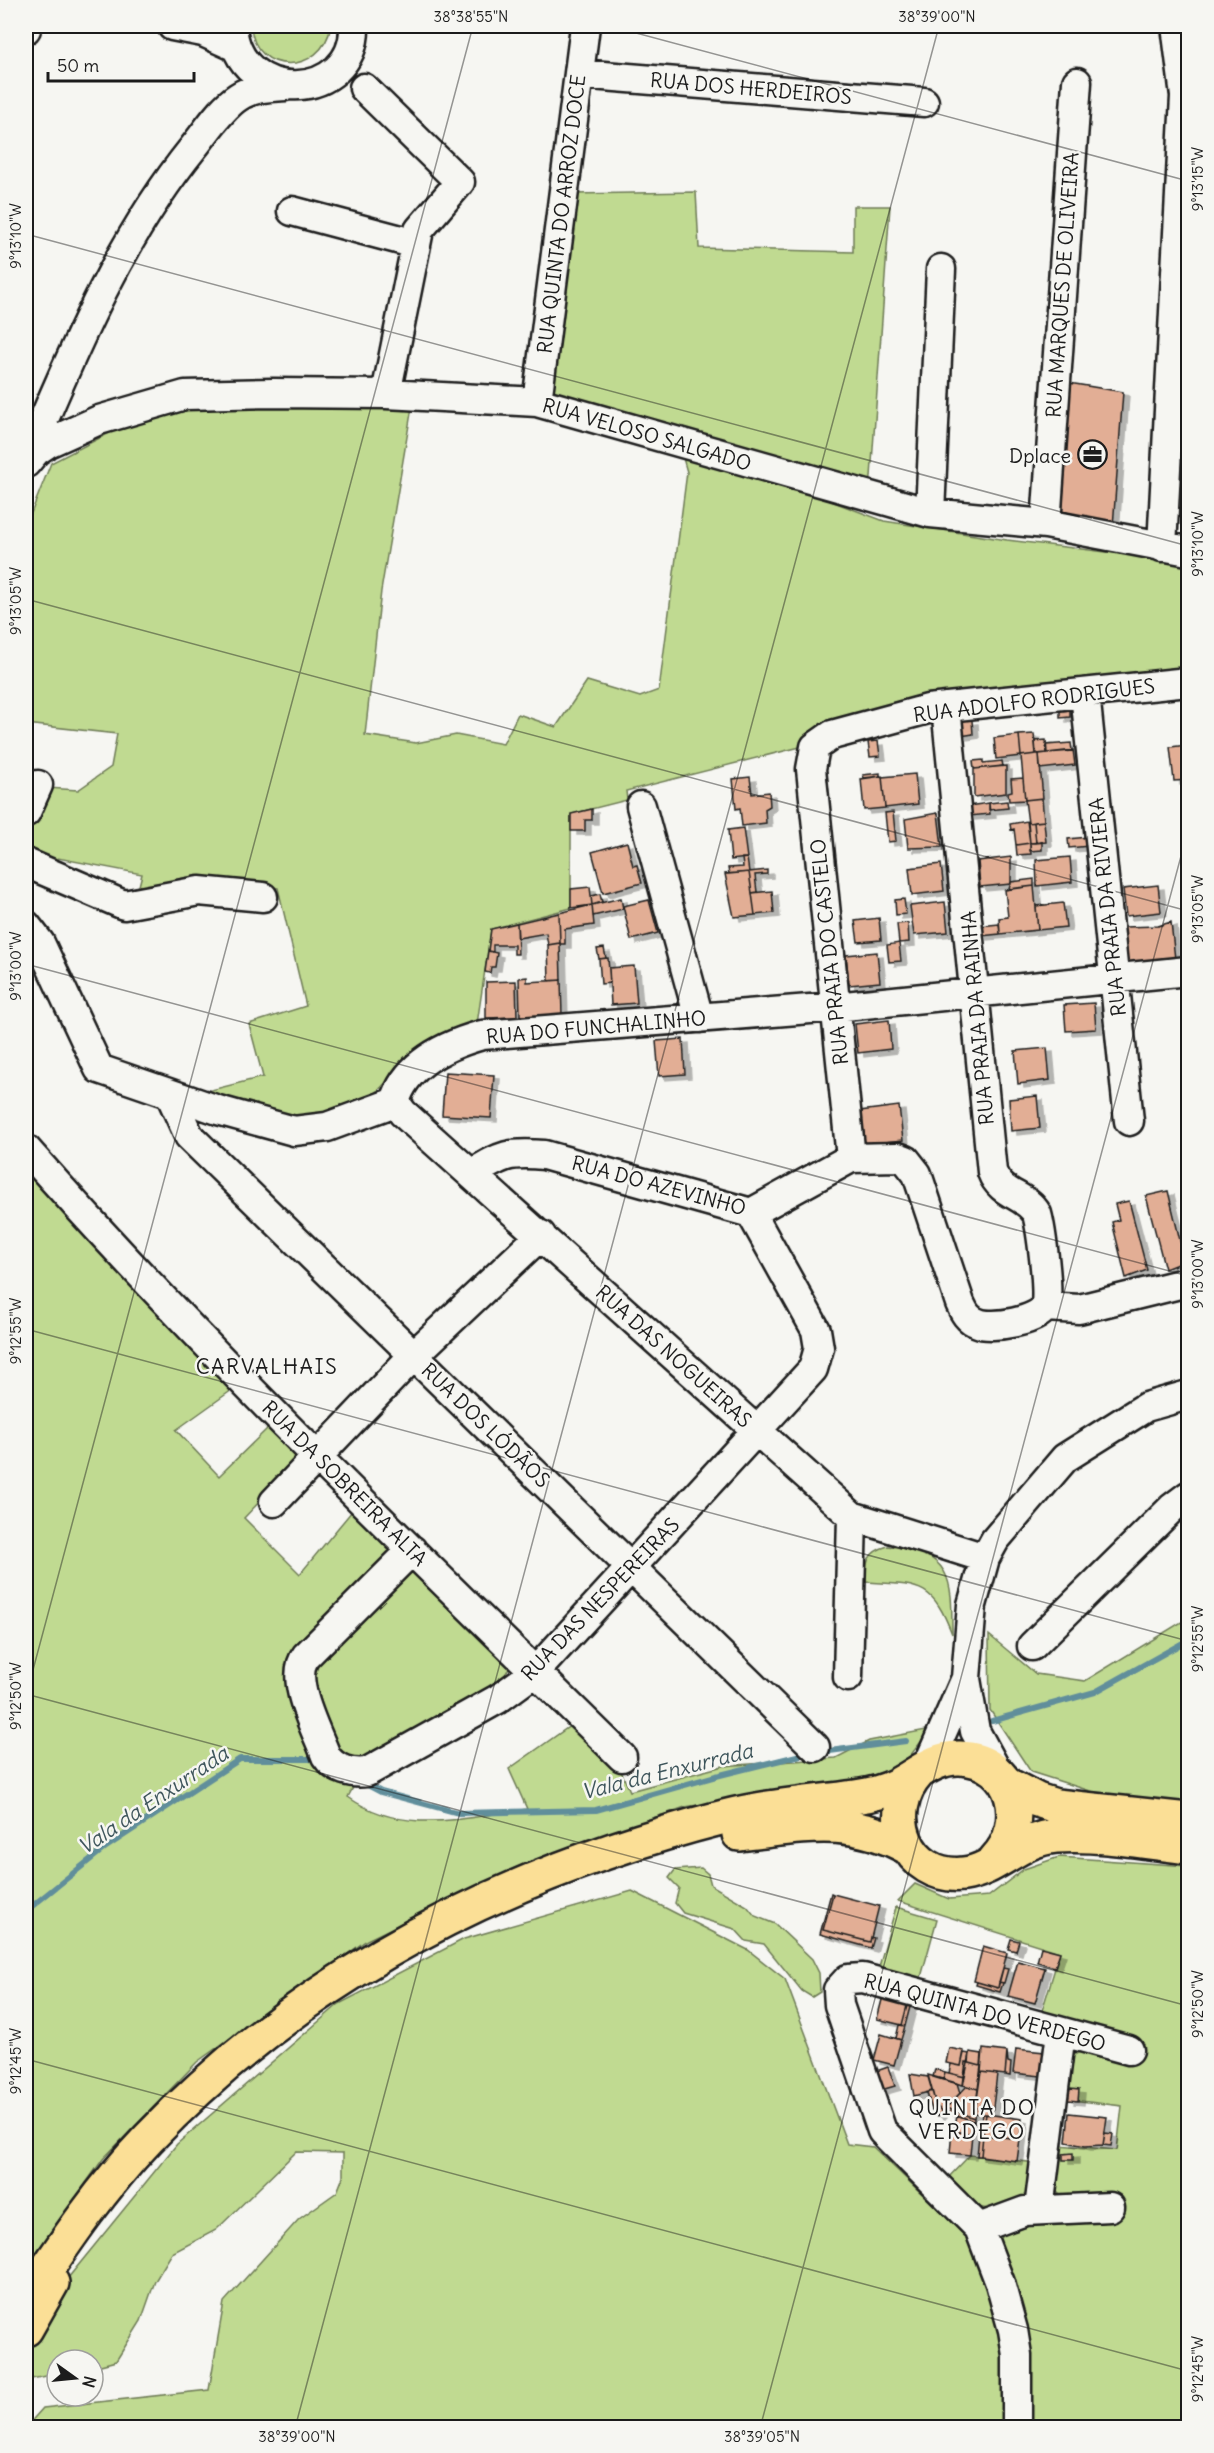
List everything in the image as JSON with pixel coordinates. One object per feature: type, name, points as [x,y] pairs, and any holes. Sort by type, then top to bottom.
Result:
[{"type":"main road","points":[[26,2300],[112,2180],[147,2140],[247,2046],[328,1987],[383,1952],[445,1918],[497,1895],[611,1852],[726,1817],[802,1802],[872,1794],[897,1785],[943,1760],[969,1759],[985,1765],[1002,1780],[1037,1800],[1056,1806],[1188,1820]]},
{"type":"main road","points":[[909,1848],[901,1829],[900,1809],[906,1789],[923,1770]]},
{"type":"main road","points":[[994,1860],[1008,1844],[1015,1824],[1014,1803],[1002,1780]]},
{"type":"main road","points":[[26,2329],[61,2267],[124,2185],[190,2114],[271,2043],[345,1990],[423,1945],[491,1911],[567,1882],[731,1835],[802,1827],[851,1826],[873,1831],[909,1848],[924,1863],[944,1872],[965,1874],[1032,1841],[1058,1836],[1188,1847]]},
{"type":"street","points":[[172,26],[208,29],[236,43],[254,72],[274,84],[286,86]]},
{"type":"street","name":"RUA QUINTA DO ARROZ DOCE","points":[[537,402],[585,26]]},
{"type":"street","points":[[1175,549],[1185,96],[1176,26]]},
{"type":"street","points":[[316,82],[334,71],[354,36]]},
{"type":"street","points":[[354,36],[349,70],[364,88],[460,182],[425,221],[416,244],[386,394]]},
{"type":"street","points":[[236,43],[242,77],[237,97]]},
{"type":"street","name":"RUA DOS HERDEIROS","points":[[579,74],[924,102]]},
{"type":"street","points":[[26,463],[60,409],[68,389],[70,361],[103,287],[150,206],[209,128],[237,97],[257,88],[340,82],[364,88]]},
{"type":"street","name":"RUA MARQUES DE OLIVEIRA","points":[[1046,524],[1077,82]]},
{"type":"street","points":[[292,211],[416,244]]},
{"type":"street","points":[[930,513],[941,269]]},
{"type":"street","name":"RUA VELOSO SALGADO","points":[[26,463],[36,451],[99,420],[185,395],[386,394],[537,402],[930,513],[1046,524],[1175,549]]},
{"type":"street","points":[[60,409],[99,420]]},
{"type":"street","points":[[60,409],[49,423],[64,437]]},
{"type":"street","name":"RUA ADOLFO RODRIGUES","points":[[815,747],[832,735],[928,709],[1188,682]]},
{"type":"street","name":"RUA PRAIA DA RIVIERA","points":[[1085,693],[1129,1121]]},
{"type":"street","name":"RUA PRAIA DA RAINHA","points":[[946,707],[992,1172],[1002,1188],[1030,1204],[1037,1214],[1047,1297],[1045,1307]]},
{"type":"street","name":"RUA PRAIA DO CASTELO","points":[[815,747],[811,769],[851,1158]]},
{"type":"street","points":[[26,812],[38,785]]},
{"type":"street","points":[[641,806],[699,1018]]},
{"type":"street","points":[[26,863],[124,905],[199,891],[263,897]]},
{"type":"street","points":[[26,925],[40,943],[99,1069],[218,1110],[294,1131],[327,1127],[395,1101]]},
{"type":"street","name":"RUA DO FUNCHALINHO","points":[[395,1101],[404,1081],[418,1065],[440,1052],[473,1038],[835,1006],[1188,971]]},
{"type":"street","name":"RUA DOS LÓDÃOS","points":[[171,1094],[189,1136],[815,1747]]},
{"type":"street","name":"RUA DAS NOGUEIRAS","points":[[395,1101],[404,1113],[852,1516],[985,1558]]},
{"type":"street","name":"RUA DA SOBREIRA ALTA","points":[[26,1149],[120,1255],[318,1457],[622,1757]]},
{"type":"street","name":"RUA DO AZEVINHO","points":[[473,1173],[501,1156],[520,1153],[544,1155],[751,1213],[851,1158],[898,1157],[913,1167],[960,1303],[973,1321],[991,1325],[1029,1318],[1039,1315],[1045,1307]]},
{"type":"street","name":"RUA DAS NESPEREIRAS","points":[[412,1550],[302,1661],[299,1674],[300,1685],[331,1762],[346,1771],[368,1772],[498,1699],[535,1672],[758,1432],[813,1369],[818,1359],[819,1348],[816,1330],[751,1213]]},
{"type":"street","points":[[274,1502],[414,1355],[541,1235]]},
{"type":"street","points":[[1045,1307],[1079,1309],[1188,1282]]},
{"type":"street","points":[[1002,1780],[975,1731],[966,1678],[972,1605],[985,1558],[994,1540],[1065,1458],[1146,1407],[1188,1395]]},
{"type":"street","points":[[1032,1646],[1172,1508],[1188,1496]]},
{"type":"street","points":[[848,1677],[852,1516]]},
{"type":"street","points":[[923,1770],[966,1678]]},
{"type":"street","name":"RUA QUINTA DO VERDEGO","points":[[980,2228],[882,2131],[839,2006],[837,1998],[843,1984],[848,1979],[863,1978],[1129,2050]]},
{"type":"street","points":[[1039,2209],[1061,2031]]},
{"type":"street","points":[[1017,2427],[1017,2355],[1013,2330],[1000,2283],[980,2228],[1011,2215],[1039,2209],[1110,2207]]},
{"type":"green space","points":[[251,26],[331,26],[325,42],[315,54],[303,61],[289,64],[275,61],[264,54],[255,42]]},
{"type":"green space","points":[[696,192],[699,248],[853,252],[853,206],[890,206],[870,491],[545,398],[573,194]]},
{"type":"green space","points":[[241,401],[412,407],[381,591],[365,735],[416,743],[456,735],[503,744],[518,714],[556,727],[587,681],[640,697],[659,690],[687,472],[681,451],[746,469],[884,521],[1007,540],[1188,562],[1188,670],[804,746],[626,791],[627,800],[571,814],[571,908],[491,929],[477,1024],[400,1068],[366,1103],[327,1116],[279,1116],[207,1091],[263,1077],[249,1024],[306,1006],[278,888],[193,883],[137,894],[142,874],[58,858],[54,868],[26,858],[26,830],[47,788],[78,790],[111,767],[117,734],[26,724],[26,526],[51,463],[156,409]]},
{"type":"green space","points":[[26,1165],[232,1390],[176,1430],[219,1476],[268,1428],[300,1459],[244,1518],[300,1574],[352,1511],[512,1662],[498,1688],[371,1754],[348,1797],[369,1809],[391,1817],[413,1820],[458,1819],[527,1809],[509,1769],[570,1726],[619,1767],[630,1791],[723,1766],[836,1758],[869,1741],[931,1729],[906,1761],[869,1779],[685,1807],[526,1863],[367,1940],[197,2062],[103,2159],[26,2267]]},
{"type":"green space","points":[[888,1546],[925,1555],[937,1562],[949,1584],[952,1634],[937,1604],[921,1589],[898,1584],[865,1582],[869,1558],[876,1551]]},
{"type":"green space","points":[[1188,1618],[1188,1803],[1106,1796],[1031,1772],[990,1710],[989,1635],[1036,1674],[1085,1681]]},
{"type":"green space","points":[[1059,1857],[1188,1866],[1188,2427],[1028,2427],[997,2241],[1000,2235],[1061,2195],[1055,2189],[1059,2145],[1117,2150],[1122,2106],[1064,2099],[1071,2057],[1081,2051],[1041,2014],[1060,1952],[898,1901],[915,1884],[949,1899],[989,1896],[1024,1869]]},
{"type":"green space","points":[[701,1868],[708,1874],[711,1885],[747,1906],[755,1916],[775,1924],[812,1959],[819,1973],[820,1992],[812,1997],[802,1991],[764,1944],[746,1941],[735,1929],[683,1913],[675,1903],[679,1888],[669,1878],[675,1870]]},
{"type":"green space","points":[[632,1891],[748,1950],[785,1979],[847,2144],[873,2147],[967,2237],[1000,2316],[1006,2398],[1005,2427],[26,2427],[43,2408],[105,2408],[105,2401],[209,2390],[224,2302],[299,2219],[337,2192],[343,2177],[343,2153],[296,2152],[216,2230],[172,2253],[155,2281],[141,2321],[116,2361],[105,2364],[105,2348],[45,2348],[45,2376],[26,2380],[26,2358],[68,2278],[177,2144],[339,2004],[464,1939]]},
{"type":"green space","points":[[896,1907],[937,1919],[920,1981],[878,1970]]},
{"type":"green space","points":[[970,2155],[1036,2163],[1028,2198],[991,2208],[983,2208],[968,2200],[946,2180]]},
{"type":"building","name":"Dplace","points":[[1069,383],[1123,392],[1113,527],[1062,519]]},
{"type":"building","points":[[1070,710],[1070,717],[1060,718],[1060,711]]},
{"type":"building","points":[[972,720],[973,734],[961,736],[959,721]]},
{"type":"building","points":[[1034,734],[1036,754],[1021,756],[1019,735]]},
{"type":"building","points":[[1019,735],[1021,756],[996,759],[994,738]]},
{"type":"building","points":[[1046,740],[1047,753],[1036,754],[1035,741]]},
{"type":"building","points":[[878,741],[880,756],[870,757],[868,742]]},
{"type":"building","points":[[1071,743],[1072,751],[1047,753],[1046,745]]},
{"type":"building","points":[[1188,745],[1188,780],[1174,781],[1170,747]]},
{"type":"building","points":[[1073,750],[1075,765],[1040,769],[1039,754]]},
{"type":"building","points":[[1039,754],[1043,798],[1025,800],[1021,756]]},
{"type":"building","points":[[983,760],[983,763],[1002,761],[1003,766],[974,769],[973,761]]},
{"type":"building","points":[[1006,766],[1006,793],[974,797],[974,769]]},
{"type":"building","points":[[880,773],[880,776],[864,778],[863,775]]},
{"type":"building","points":[[915,774],[918,804],[885,808],[882,777]]},
{"type":"building","points":[[882,776],[885,808],[864,810],[861,779]]},
{"type":"building","points":[[750,777],[752,794],[769,792],[770,806],[765,809],[766,823],[742,826],[740,808],[736,809],[733,779]]},
{"type":"building","points":[[1023,778],[1025,800],[1009,801],[1008,792],[1012,791],[1011,779]]},
{"type":"building","points":[[1042,798],[1044,821],[1028,823],[1025,800]]},
{"type":"building","points":[[1007,801],[1008,808],[989,810],[989,803]]},
{"type":"building","points":[[989,803],[990,814],[969,816],[968,806]]},
{"type":"building","points":[[592,809],[592,820],[585,820],[585,831],[571,831],[571,814]]},
{"type":"building","points":[[893,812],[896,841],[888,842],[885,813]]},
{"type":"building","points":[[938,813],[942,847],[908,848],[905,819]]},
{"type":"building","points":[[1027,821],[1030,843],[1016,845],[1014,829],[1011,830],[1010,824]]},
{"type":"building","points":[[1044,821],[1046,842],[1036,843],[1034,822]]},
{"type":"building","points":[[1034,822],[1036,843],[1030,843],[1028,823]]},
{"type":"building","points":[[743,828],[747,858],[731,860],[728,830]]},
{"type":"building","points":[[1088,837],[1089,846],[1069,848],[1068,839]]},
{"type":"building","points":[[627,842],[633,866],[637,865],[642,883],[603,893],[592,852]]},
{"type":"building","points":[[1042,842],[1042,850],[1030,851],[1030,843]]},
{"type":"building","points":[[1030,843],[1031,854],[1017,855],[1016,845]]},
{"type":"building","points":[[1011,857],[1011,884],[980,887],[978,861]]},
{"type":"building","points":[[1070,857],[1072,882],[1037,886],[1036,860]]},
{"type":"building","points":[[742,858],[747,858],[749,872],[729,874],[728,868],[743,867]]},
{"type":"building","points":[[941,864],[944,891],[912,895],[909,868]]},
{"type":"building","points":[[767,870],[767,874],[755,875],[757,892],[752,893],[749,872]]},
{"type":"building","points":[[749,872],[755,915],[734,917],[725,874]]},
{"type":"building","points":[[1034,879],[1034,886],[1009,889],[1011,882]]},
{"type":"building","points":[[1158,885],[1161,912],[1126,916],[1123,889]]},
{"type":"building","points":[[1034,886],[1038,930],[1000,934],[999,918],[1008,917],[1005,890]]},
{"type":"building","points":[[590,887],[592,905],[571,908],[571,889]]},
{"type":"building","points":[[772,891],[774,913],[755,915],[752,893]]},
{"type":"building","points":[[600,894],[602,902],[592,905],[591,896]]},
{"type":"building","points":[[621,898],[623,909],[593,916],[592,905]]},
{"type":"building","points":[[904,899],[906,914],[896,915],[895,900]]},
{"type":"building","points":[[649,900],[658,933],[631,940],[623,906]]},
{"type":"building","points":[[945,902],[948,932],[914,935],[910,906]]},
{"type":"building","points":[[1063,903],[1066,927],[1038,930],[1036,906]]},
{"type":"building","points":[[592,905],[594,925],[565,929],[565,944],[560,944],[559,913]]},
{"type":"building","points":[[559,913],[560,943],[548,945],[546,933],[518,938],[517,923]]},
{"type":"building","points":[[879,918],[881,940],[858,942],[855,921]]},
{"type":"building","points":[[1171,922],[1175,959],[1128,964],[1124,927],[1158,926]]},
{"type":"building","points":[[517,923],[518,954],[514,954],[514,945],[493,945],[493,952],[488,951],[491,929]]},
{"type":"building","points":[[908,923],[909,942],[899,943],[897,924]]},
{"type":"building","points":[[999,924],[1000,934],[981,936],[980,926]]},
{"type":"building","points":[[560,943],[561,980],[549,981],[548,945]]},
{"type":"building","points":[[899,943],[901,961],[889,962],[887,945]]},
{"type":"building","points":[[604,948],[606,958],[599,959],[597,949]]},
{"type":"building","points":[[488,951],[497,953],[495,967],[491,967],[490,973],[485,972]]},
{"type":"building","points":[[877,952],[880,982],[849,985],[846,955]]},
{"type":"building","points":[[608,958],[610,983],[601,984],[599,959]]},
{"type":"building","points":[[634,966],[637,1003],[611,1005],[609,968]]},
{"type":"building","points":[[527,977],[527,982],[561,980],[562,1015],[520,1016],[519,978]]},
{"type":"building","points":[[516,981],[517,1017],[486,1018],[486,982]]},
{"type":"building","points":[[1094,1003],[1096,1029],[1066,1031],[1064,1005]]},
{"type":"building","points":[[889,1020],[891,1049],[858,1053],[855,1024]]},
{"type":"building","points":[[683,1039],[685,1074],[659,1076],[656,1041]]},
{"type":"building","points":[[1047,1048],[1050,1080],[1018,1084],[1015,1051]]},
{"type":"building","points":[[445,1072],[494,1075],[491,1118],[442,1115]]},
{"type":"building","points":[[1037,1096],[1040,1128],[1011,1131],[1009,1099]]},
{"type":"building","points":[[899,1106],[903,1140],[864,1144],[860,1111]]},
{"type":"building","points":[[1168,1191],[1185,1261],[1165,1269],[1146,1196]]},
{"type":"building","points":[[1129,1201],[1147,1270],[1126,1278],[1112,1222],[1119,1220],[1115,1204]]},
{"type":"building","points":[[831,1893],[833,1894],[823,1930],[870,1942],[871,1937],[874,1938],[871,1948],[820,1934]]},
{"type":"building","points":[[833,1894],[879,1906],[870,1942],[823,1930]]},
{"type":"building","points":[[1011,1939],[1019,1941],[1016,1951],[1008,1949]]},
{"type":"building","points":[[983,1946],[1007,1953],[998,1988],[974,1981]]},
{"type":"building","points":[[1041,1947],[1060,1952],[1055,1967],[1037,1962]]},
{"type":"building","points":[[1018,1961],[1045,1968],[1035,2003],[1008,1996]]},
{"type":"building","points":[[1003,1968],[1008,1969],[1004,1983],[999,1982]]},
{"type":"building","points":[[977,1982],[998,1988],[999,1982],[1003,1983],[1000,1992],[976,1985]]},
{"type":"building","points":[[883,1996],[908,2002],[902,2025],[877,2019]]},
{"type":"building","points":[[908,2002],[911,2003],[905,2026],[902,2025]]},
{"type":"building","points":[[899,2025],[905,2026],[901,2040],[896,2038]]},
{"type":"building","points":[[881,2034],[901,2040],[894,2065],[874,2060]]},
{"type":"building","points":[[949,2048],[964,2051],[961,2066],[946,2063]]},
{"type":"building","points":[[983,2049],[1007,2052],[1005,2075],[981,2072]]},
{"type":"building","points":[[1016,2049],[1044,2052],[1041,2076],[1013,2073]]},
{"type":"building","points":[[970,2052],[982,2054],[981,2066],[969,2063]]},
{"type":"building","points":[[1007,2052],[1008,2062],[1011,2063],[1010,2076],[1005,2075]]},
{"type":"building","points":[[964,2053],[970,2054],[965,2077],[949,2073],[951,2064],[961,2066]]},
{"type":"building","points":[[966,2062],[981,2066],[978,2089],[963,2085]]},
{"type":"building","points":[[888,2067],[895,2086],[881,2090],[874,2072]]},
{"type":"building","points":[[935,2069],[945,2072],[943,2080],[933,2077]]},
{"type":"building","points":[[945,2072],[965,2077],[963,2085],[943,2080]]},
{"type":"building","points":[[981,2072],[997,2074],[992,2115],[975,2113]]},
{"type":"building","points":[[910,2074],[928,2077],[932,2091],[914,2096]]},
{"type":"building","points":[[928,2075],[957,2083],[960,2093],[942,2112],[936,2105]]},
{"type":"building","points":[[967,2086],[978,2089],[974,2118],[946,2108]]},
{"type":"building","points":[[1070,2089],[1079,2090],[1078,2101],[1068,2100]]},
{"type":"building","points":[[932,2091],[936,2105],[942,2112],[938,2116],[932,2110],[927,2093]]},
{"type":"building","points":[[946,2108],[974,2118],[974,2122],[944,2110]]},
{"type":"building","points":[[1069,2113],[1107,2117],[1103,2145],[1085,2146],[1066,2142]]},
{"type":"building","points":[[982,2114],[986,2114],[983,2135],[979,2135]]},
{"type":"building","points":[[986,2114],[1022,2119],[1020,2139],[983,2135]]},
{"type":"building","points":[[957,2115],[973,2121],[971,2134],[954,2131]]},
{"type":"building","points":[[952,2131],[972,2134],[970,2155],[950,2153]]},
{"type":"building","points":[[1105,2133],[1113,2134],[1111,2146],[1103,2145]]},
{"type":"building","points":[[979,2135],[983,2135],[981,2156],[977,2156]]},
{"type":"building","points":[[983,2135],[1020,2139],[1017,2161],[981,2156]]},
{"type":"building","points":[[1073,2153],[1073,2160],[1063,2160],[1063,2154]]},
{"type":"waterway","name":"Vala da Enxurrada","points":[[992,1721],[1095,1692],[1188,1640]]},
{"type":"waterway","name":"Vala da Enxurrada","points":[[822,1752],[906,1741]]},
{"type":"waterway","name":"Vala da Enxurrada","points":[[364,1783],[381,1792],[459,1813],[596,1810],[716,1776],[809,1753]]},
{"type":"waterway","name":"Vala da Enxurrada","points":[[26,1911],[106,1847],[240,1759],[318,1759]]},
{"type":"place","name":"Dplace","points":[[1092,455]]},
{"type":"district","name":"CARVALHAIS","points":[[267,1366]]},
{"type":"district","name":"QUINTA DO VERDEGO","points":[[972,2119]]}]
